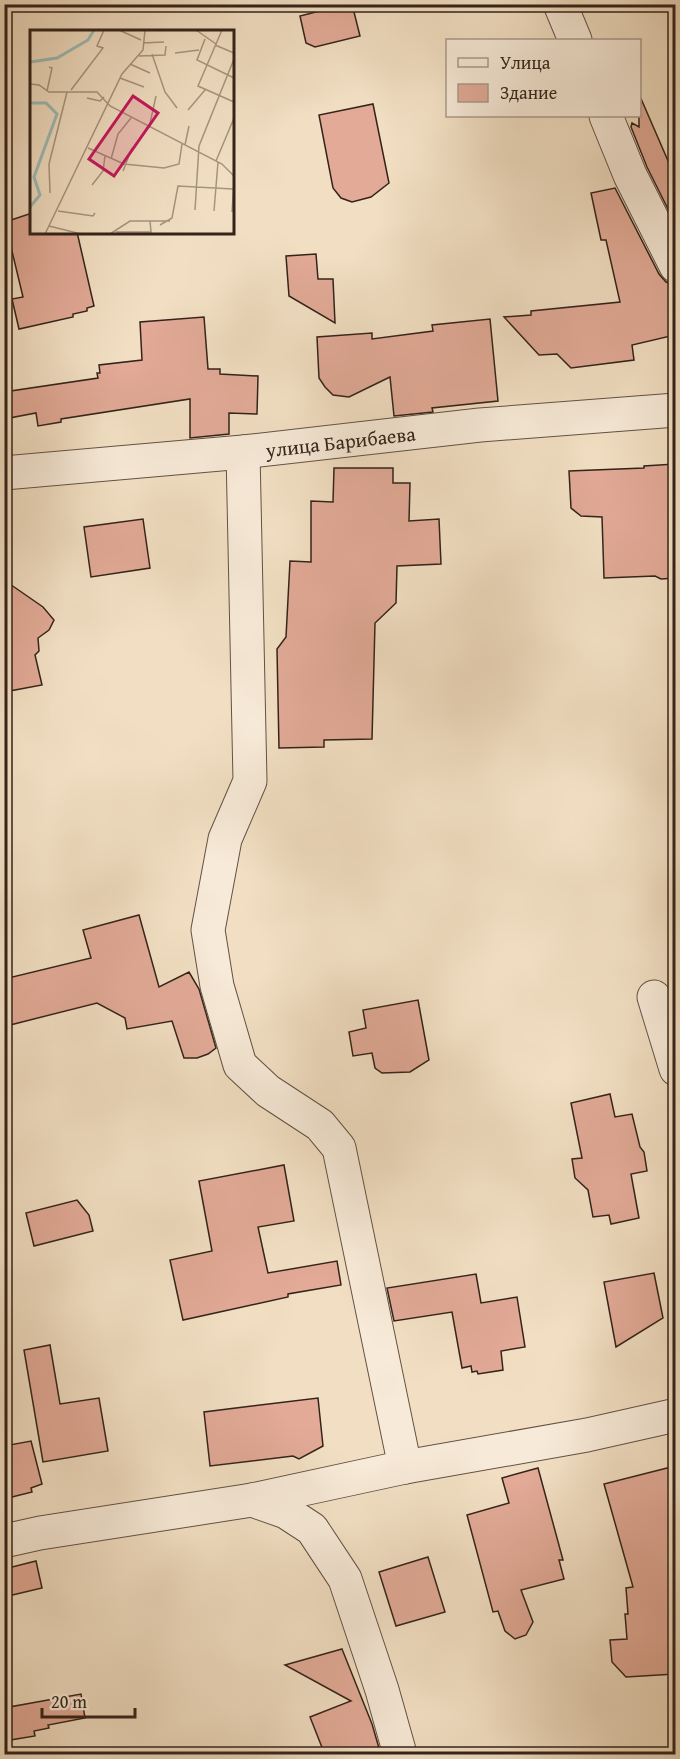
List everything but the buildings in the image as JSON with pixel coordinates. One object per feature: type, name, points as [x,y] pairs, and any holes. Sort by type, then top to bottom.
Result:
[{"type":"street","points":[[560,4],[575,39]]},
{"type":"street","points":[[606,117],[630,175],[675,266]]},
{"type":"street","name":"улица Барибаева","points":[[4,473],[243,452],[480,425],[675,410]]},
{"type":"street","points":[[243,452],[250,781],[225,839],[208,930],[217,986],[240,1065],[268,1090],[320,1125],[339,1148],[405,1467]]},
{"type":"street","points":[[654,997],[675,1069]]},
{"type":"street","points":[[4,1541],[40,1533],[252,1500],[405,1467],[587,1435],[675,1415]]},
{"type":"street","points":[[252,1500],[286,1512],[312,1529],[345,1579],[382,1690],[400,1755]]}]
